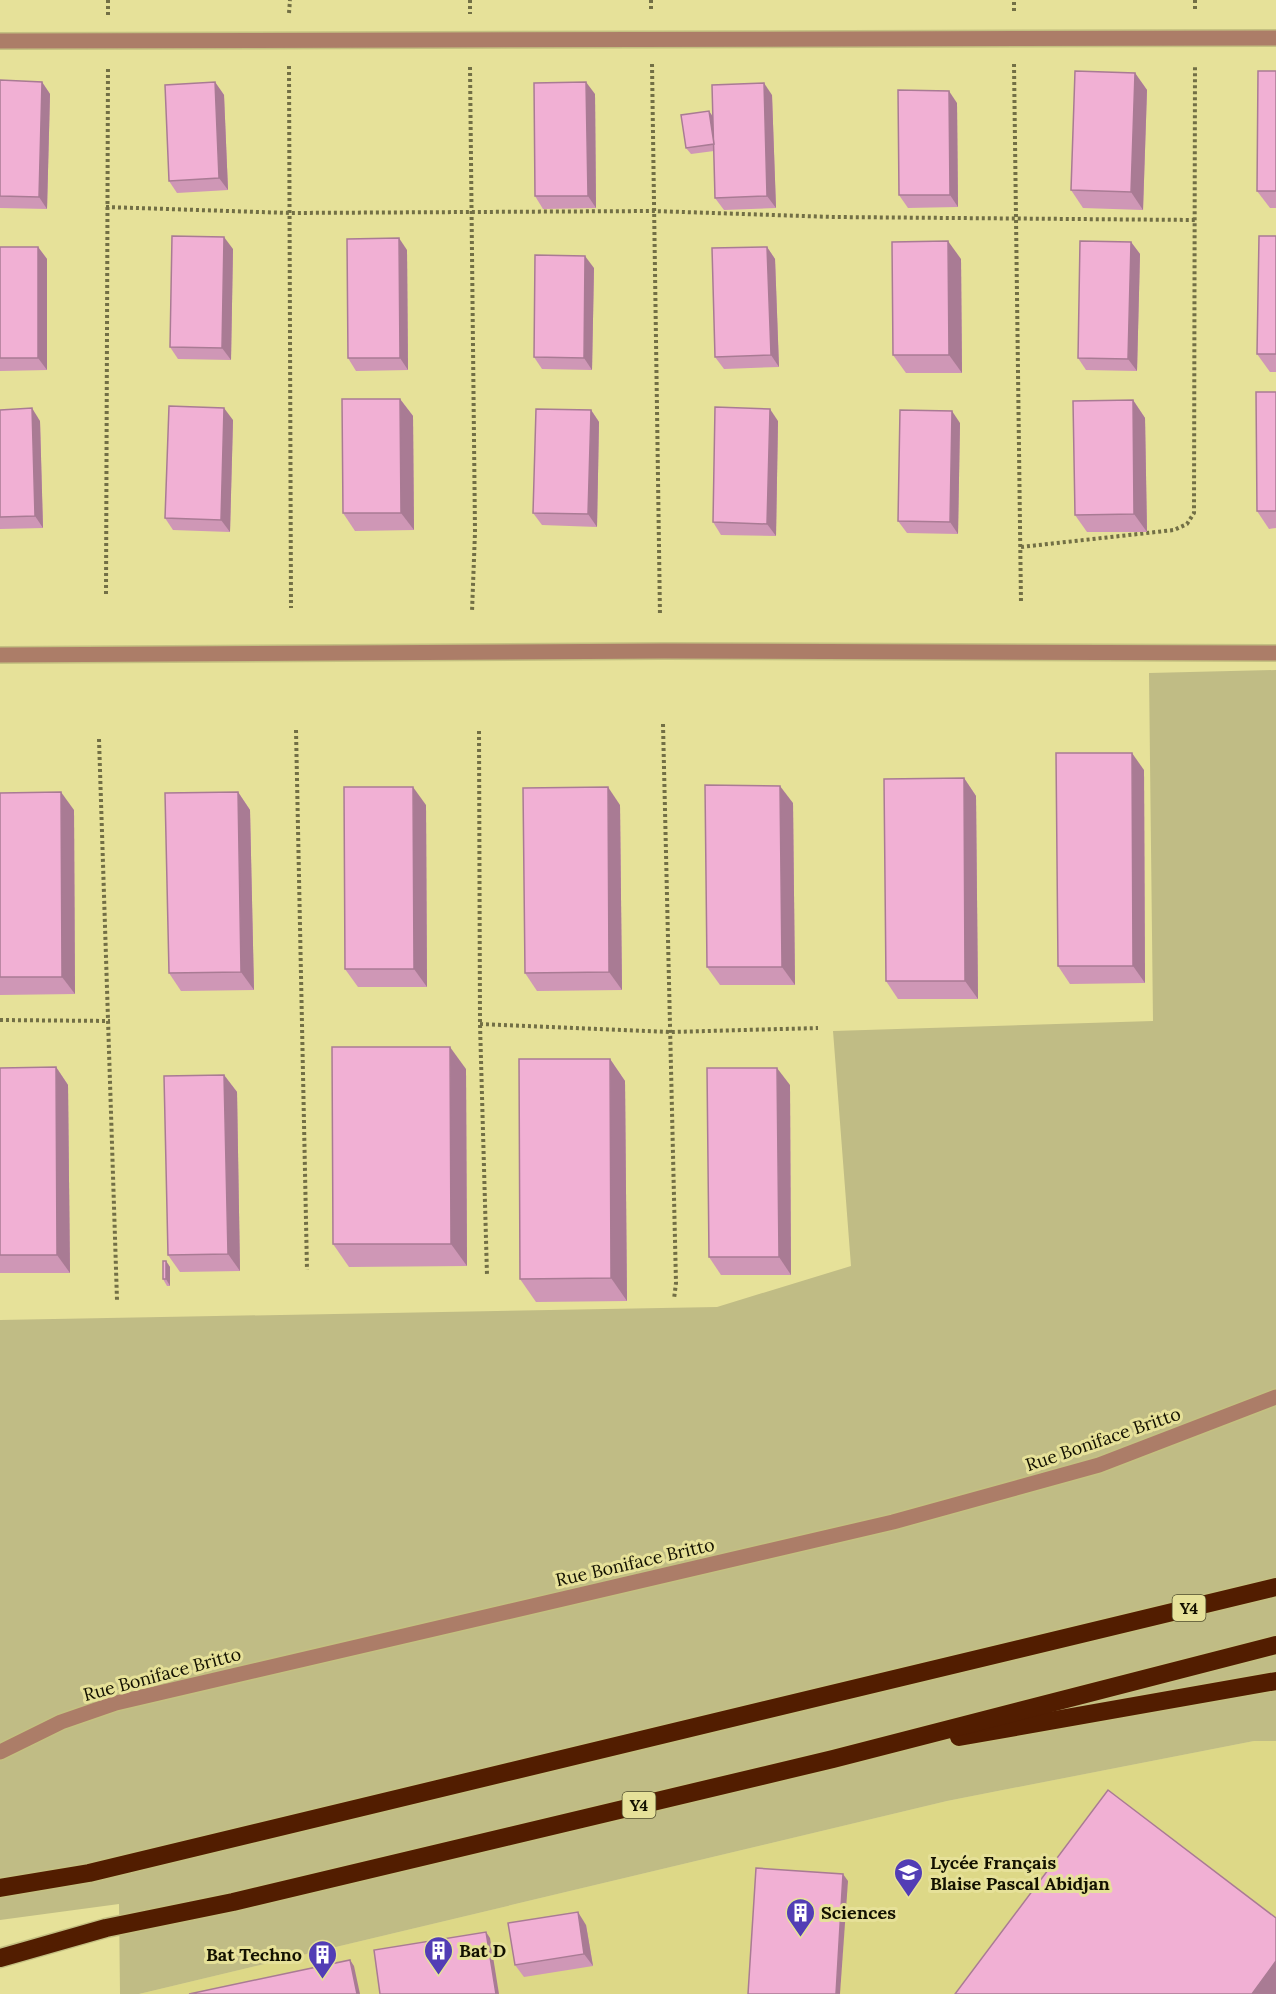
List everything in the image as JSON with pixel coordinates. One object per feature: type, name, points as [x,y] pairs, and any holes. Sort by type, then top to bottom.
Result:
[{"type":"highway","name":"Y4","points":[[0,1888],[89,1874],[1276,1587]]},
{"type":"highway","name":"Y4","points":[[0,1958],[105,1928],[233,1902],[833,1759],[1276,1645]]},
{"type":"highway","points":[[833,1759],[1276,1681]]},
{"type":"street","points":[[0,41],[1276,38]]},
{"type":"street","points":[[0,655],[640,651],[1276,653]]},
{"type":"street","name":"Rue Boniface Britto","points":[[0,1752],[61,1722],[116,1703],[893,1522],[1016,1490],[1099,1465],[1276,1397]]},
{"type":"path","points":[[106,594],[108,0]]},
{"type":"path","points":[[290,0],[291,608]]},
{"type":"path","points":[[470,0],[475,520],[472,612]]},
{"type":"path","points":[[651,0],[660,615]]},
{"type":"path","points":[[1014,0],[1022,603]]},
{"type":"path","points":[[1021,547],[1174,530],[1188,524],[1194,513],[1195,0]]},
{"type":"path","points":[[106,207],[290,213],[472,214],[654,211],[833,217],[1195,219]]},
{"type":"path","points":[[663,723],[676,1283],[674,1299]]},
{"type":"path","points":[[296,730],[307,1270]]},
{"type":"path","points":[[479,731],[480,1023],[487,1275]]},
{"type":"path","points":[[99,739],[110,1021],[117,1300]]},
{"type":"path","points":[[0,1020],[110,1021]]},
{"type":"path","points":[[480,1023],[671,1032],[818,1028]]},
{"type":"shaded area","points":[[1276,670],[1276,1741],[1254,1741],[947,1801],[139,1994],[120,1994],[119,1904],[0,1920],[0,1320],[717,1307],[851,1266],[833,1031],[1153,1021],[1149,673]]},
{"type":"shaded area","name":"Lycée Français Blaise Pascal Abidjan","points":[[1254,1741],[1276,1741],[1276,1994],[139,1994],[947,1801]]},
{"type":"building","points":[[1075,71],[1135,73],[1131,192],[1071,190]]},
{"type":"building","points":[[1258,71],[1276,71],[1276,191],[1257,191]]},
{"type":"building","points":[[0,80],[42,82],[39,197],[0,196]]},
{"type":"building","points":[[215,82],[219,178],[169,181],[165,85]]},
{"type":"building","points":[[586,82],[588,196],[535,196],[534,83]]},
{"type":"building","points":[[764,83],[767,196],[715,198],[712,85]]},
{"type":"building","points":[[898,90],[949,91],[950,195],[899,195]]},
{"type":"building","points":[[709,111],[714,144],[686,148],[681,115]]},
{"type":"building","points":[[172,236],[224,237],[222,348],[170,347]]},
{"type":"building","points":[[1259,236],[1276,236],[1276,354],[1257,354]]},
{"type":"building","points":[[399,238],[400,358],[348,358],[347,239]]},
{"type":"building","points":[[948,241],[949,355],[893,355],[892,242]]},
{"type":"building","points":[[1080,241],[1131,242],[1128,359],[1078,358]]},
{"type":"building","points":[[0,247],[38,247],[38,358],[0,358]]},
{"type":"building","points":[[767,247],[771,355],[715,357],[712,248]]},
{"type":"building","points":[[535,255],[585,256],[584,358],[534,357]]},
{"type":"building","points":[[1256,392],[1276,392],[1276,511],[1257,511]]},
{"type":"building","points":[[342,399],[400,399],[401,513],[343,513]]},
{"type":"building","points":[[1133,400],[1134,514],[1075,515],[1073,401]]},
{"type":"building","points":[[169,406],[224,408],[221,520],[165,518]]},
{"type":"building","points":[[715,407],[770,409],[767,524],[713,522]]},
{"type":"building","points":[[32,408],[35,516],[0,517],[0,410]]},
{"type":"building","points":[[536,409],[591,410],[588,514],[533,513]]},
{"type":"building","points":[[900,410],[952,411],[950,522],[898,521]]},
{"type":"building","points":[[1056,753],[1132,753],[1133,966],[1058,966]]},
{"type":"building","points":[[964,778],[965,981],[886,981],[884,779]]},
{"type":"building","points":[[705,785],[780,786],[782,967],[707,967]]},
{"type":"building","points":[[344,787],[413,787],[414,969],[345,969]]},
{"type":"building","points":[[608,787],[609,972],[525,973],[523,788]]},
{"type":"building","points":[[61,792],[62,977],[0,977],[0,793]]},
{"type":"building","points":[[238,792],[241,972],[169,973],[165,793]]},
{"type":"building","points":[[332,1047],[450,1047],[451,1244],[333,1244]]},
{"type":"building","points":[[519,1059],[610,1059],[611,1278],[520,1279]]},
{"type":"building","points":[[56,1067],[57,1255],[0,1255],[0,1068]]},
{"type":"building","points":[[707,1068],[777,1068],[779,1257],[709,1257]]},
{"type":"building","points":[[224,1075],[228,1254],[168,1255],[164,1076]]},
{"type":"building","points":[[163,1261],[166,1261],[166,1279],[163,1279]]},
{"type":"building","points":[[1108,1790],[1276,1918],[1276,1961],[1252,1994],[955,1994]]},
{"type":"building","name":"Sciences","points":[[756,1868],[843,1874],[836,1994],[748,1994]]},
{"type":"building","points":[[578,1912],[584,1954],[515,1965],[508,1923]]},
{"type":"building","name":"Bat D","points":[[486,1932],[496,1994],[380,1994],[374,1950]]},
{"type":"building","name":"Bat Techno","points":[[350,1960],[357,1994],[189,1994]]},
{"type":"place","name":"Lycée Français Blaise Pascal Abidjan","points":[[909,1898]]},
{"type":"place","name":"Sciences","points":[[800,1938]]},
{"type":"place","name":"Bat D","points":[[438,1976]]},
{"type":"place","name":"Bat Techno","points":[[323,1980]]}]
